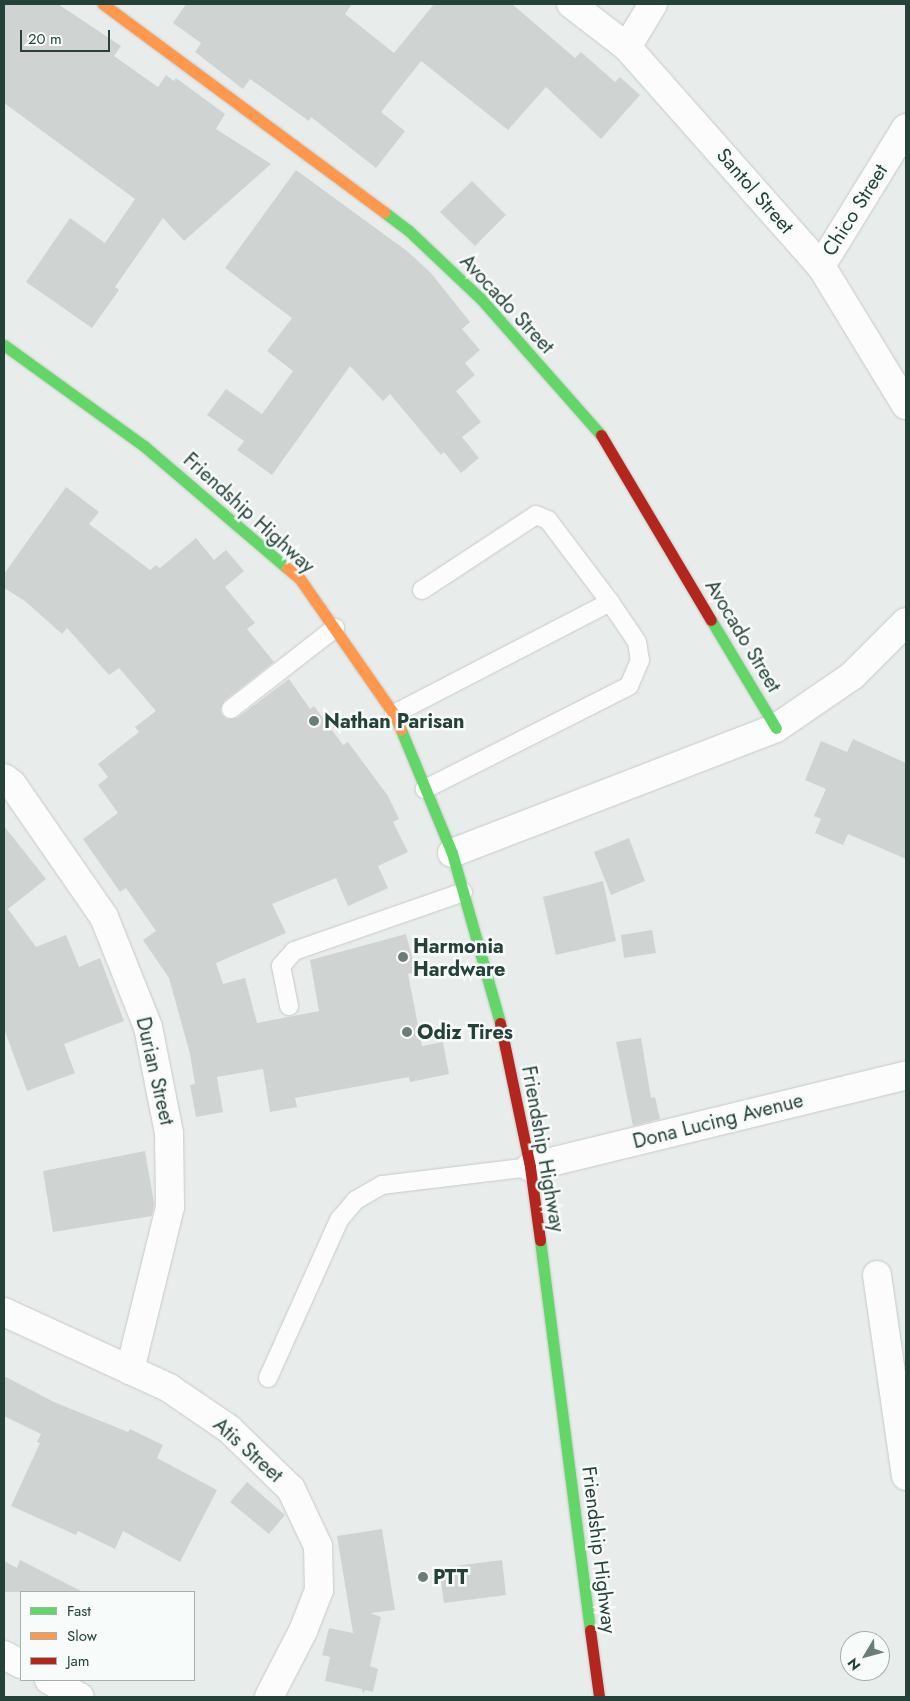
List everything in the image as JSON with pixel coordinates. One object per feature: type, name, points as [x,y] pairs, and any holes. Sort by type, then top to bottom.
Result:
[{"type":"main road","name":"Avocado Street","points":[[103,4],[408,230],[482,299],[598,431],[776,728]]},
{"type":"main road","name":"Friendship Highway","points":[[4,346],[144,446],[300,580],[394,714],[452,853],[497,1006],[530,1167],[599,1697]]},
{"type":"street","name":"Santol Street","points":[[571,4],[627,47],[821,266],[906,405]]},
{"type":"street","points":[[627,47],[653,4]]},
{"type":"street","name":"Chico Street","points":[[821,266],[906,128]]},
{"type":"street","points":[[452,853],[776,728],[852,676],[906,622]]},
{"type":"street","name":"Durian Street","points":[[4,778],[12,784],[104,917],[148,1027],[169,1133],[170,1207],[130,1370]]},
{"type":"street","name":"Dona Lucing Avenue","points":[[530,1167],[906,1075]]},
{"type":"street","points":[[877,1274],[906,1476]]},
{"type":"street","name":"Atis Street","points":[[4,1312],[169,1388],[229,1429],[291,1489],[318,1546],[318,1590],[303,1631],[269,1697]]},
{"type":"street","points":[[4,1655],[20,1663]]},
{"type":"street","points":[[51,1681],[80,1697]]},
{"type":"lane","points":[[422,590],[536,516],[548,520],[610,602],[637,642],[640,660],[629,686],[425,789]]},
{"type":"lane","points":[[394,714],[610,602]]},
{"type":"lane","points":[[231,710],[335,628]]},
{"type":"lane","points":[[289,1006],[281,966],[294,951],[463,892]]},
{"type":"lane","points":[[268,1378],[339,1220],[356,1200],[382,1185],[530,1167]]},
{"type":"building","points":[[4,4],[58,4],[121,46],[114,56],[158,87],[166,75],[174,81],[176,78],[225,114],[216,129],[271,164],[184,241],[163,218],[115,287],[119,290],[92,328],[26,282],[70,218],[105,243],[135,199],[4,103]]},
{"type":"building","points":[[186,4],[352,4],[345,14],[394,53],[434,4],[512,4],[575,58],[581,52],[615,82],[620,77],[640,95],[601,139],[546,87],[508,130],[421,61],[381,112],[405,131],[376,168],[311,117],[309,121],[250,79],[243,89],[195,52],[201,43],[173,23]]},
{"type":"building","points":[[296,170],[407,251],[431,273],[470,322],[462,329],[480,350],[465,363],[475,375],[456,391],[481,422],[462,437],[479,458],[461,473],[444,452],[441,455],[390,394],[383,401],[350,366],[272,475],[237,450],[244,441],[207,415],[226,389],[262,414],[293,371],[267,351],[292,318],[225,268]]},
{"type":"building","points":[[472,181],[506,215],[475,246],[440,212]]},
{"type":"building","points":[[66,487],[99,512],[89,524],[150,570],[156,565],[160,568],[196,538],[214,560],[226,550],[244,571],[225,587],[255,623],[247,629],[274,662],[224,701],[220,710],[222,715],[227,719],[237,718],[289,679],[310,709],[314,706],[343,745],[348,742],[388,796],[399,819],[393,822],[408,852],[378,866],[388,888],[348,906],[336,878],[272,904],[286,933],[216,963],[223,984],[245,978],[257,1023],[319,1011],[310,960],[406,934],[416,972],[408,974],[422,1046],[443,1042],[449,1074],[410,1082],[409,1077],[295,1098],[297,1107],[270,1112],[263,1069],[217,1077],[223,1112],[196,1117],[190,1085],[195,1084],[190,1054],[169,978],[143,940],[156,931],[126,888],[120,892],[83,839],[118,813],[98,785],[108,777],[98,764],[139,732],[135,727],[156,711],[119,668],[109,675],[67,628],[62,634],[25,601],[4,588],[4,574]]},
{"type":"building","points":[[853,739],[906,763],[906,859],[848,834],[843,845],[815,833],[821,819],[814,816],[826,789],[805,780],[821,741],[847,752]]},
{"type":"building","points":[[4,826],[46,879],[8,909],[36,947],[66,935],[79,967],[100,958],[124,1021],[64,1044],[75,1073],[27,1091],[4,1029]]},
{"type":"building","points":[[629,838],[645,881],[611,895],[594,852]]},
{"type":"building","points":[[603,881],[616,941],[556,955],[543,897]]},
{"type":"building","points":[[652,930],[656,953],[624,958],[621,935]]},
{"type":"building","points":[[641,1038],[651,1098],[655,1097],[660,1119],[633,1126],[616,1042]]},
{"type":"building","points":[[145,1151],[154,1203],[152,1216],[53,1232],[43,1171]]},
{"type":"building","points":[[4,1376],[54,1402],[128,1432],[130,1429],[163,1445],[157,1458],[217,1490],[180,1562],[123,1531],[115,1549],[78,1531],[76,1535],[11,1506],[40,1443],[37,1442],[41,1434],[4,1416]]},
{"type":"building","points":[[247,1482],[285,1515],[269,1534],[230,1502]]},
{"type":"building","points":[[382,1529],[395,1610],[370,1613],[381,1617],[370,1666],[378,1669],[373,1692],[365,1690],[363,1694],[362,1689],[325,1681],[330,1657],[322,1655],[329,1628],[353,1633],[337,1536]]},
{"type":"building","points":[[20,1560],[81,1591],[4,1592],[4,1561],[17,1568]]},
{"type":"building","points":[[502,1560],[506,1595],[444,1603],[439,1568]]},
{"type":"traffic: fast","points":[[384,212],[408,230],[481,299],[601,435]]},
{"type":"traffic: fast","points":[[4,345],[144,446],[287,568]]},
{"type":"traffic: fast","points":[[711,620],[776,728]]},
{"type":"traffic: fast","points":[[401,730],[452,853],[500,1023]]},
{"type":"traffic: fast","points":[[540,1240],[590,1630]]},
{"type":"traffic: slow","points":[[103,4],[384,212]]},
{"type":"traffic: slow","points":[[287,568],[300,579],[394,714],[401,730]]},
{"type":"traffic: jam","points":[[601,435],[711,620]]},
{"type":"traffic: jam","points":[[500,1023],[530,1167],[540,1240]]},
{"type":"traffic: jam","points":[[590,1630],[599,1697]]},
{"type":"place","name":"Nathan Parisan","points":[[314,721]]},
{"type":"place","name":"Harmonia Hardware","points":[[403,957]]},
{"type":"place","name":"Odiz Tires","points":[[407,1032]]},
{"type":"place","name":"PTT","points":[[423,1577]]}]
